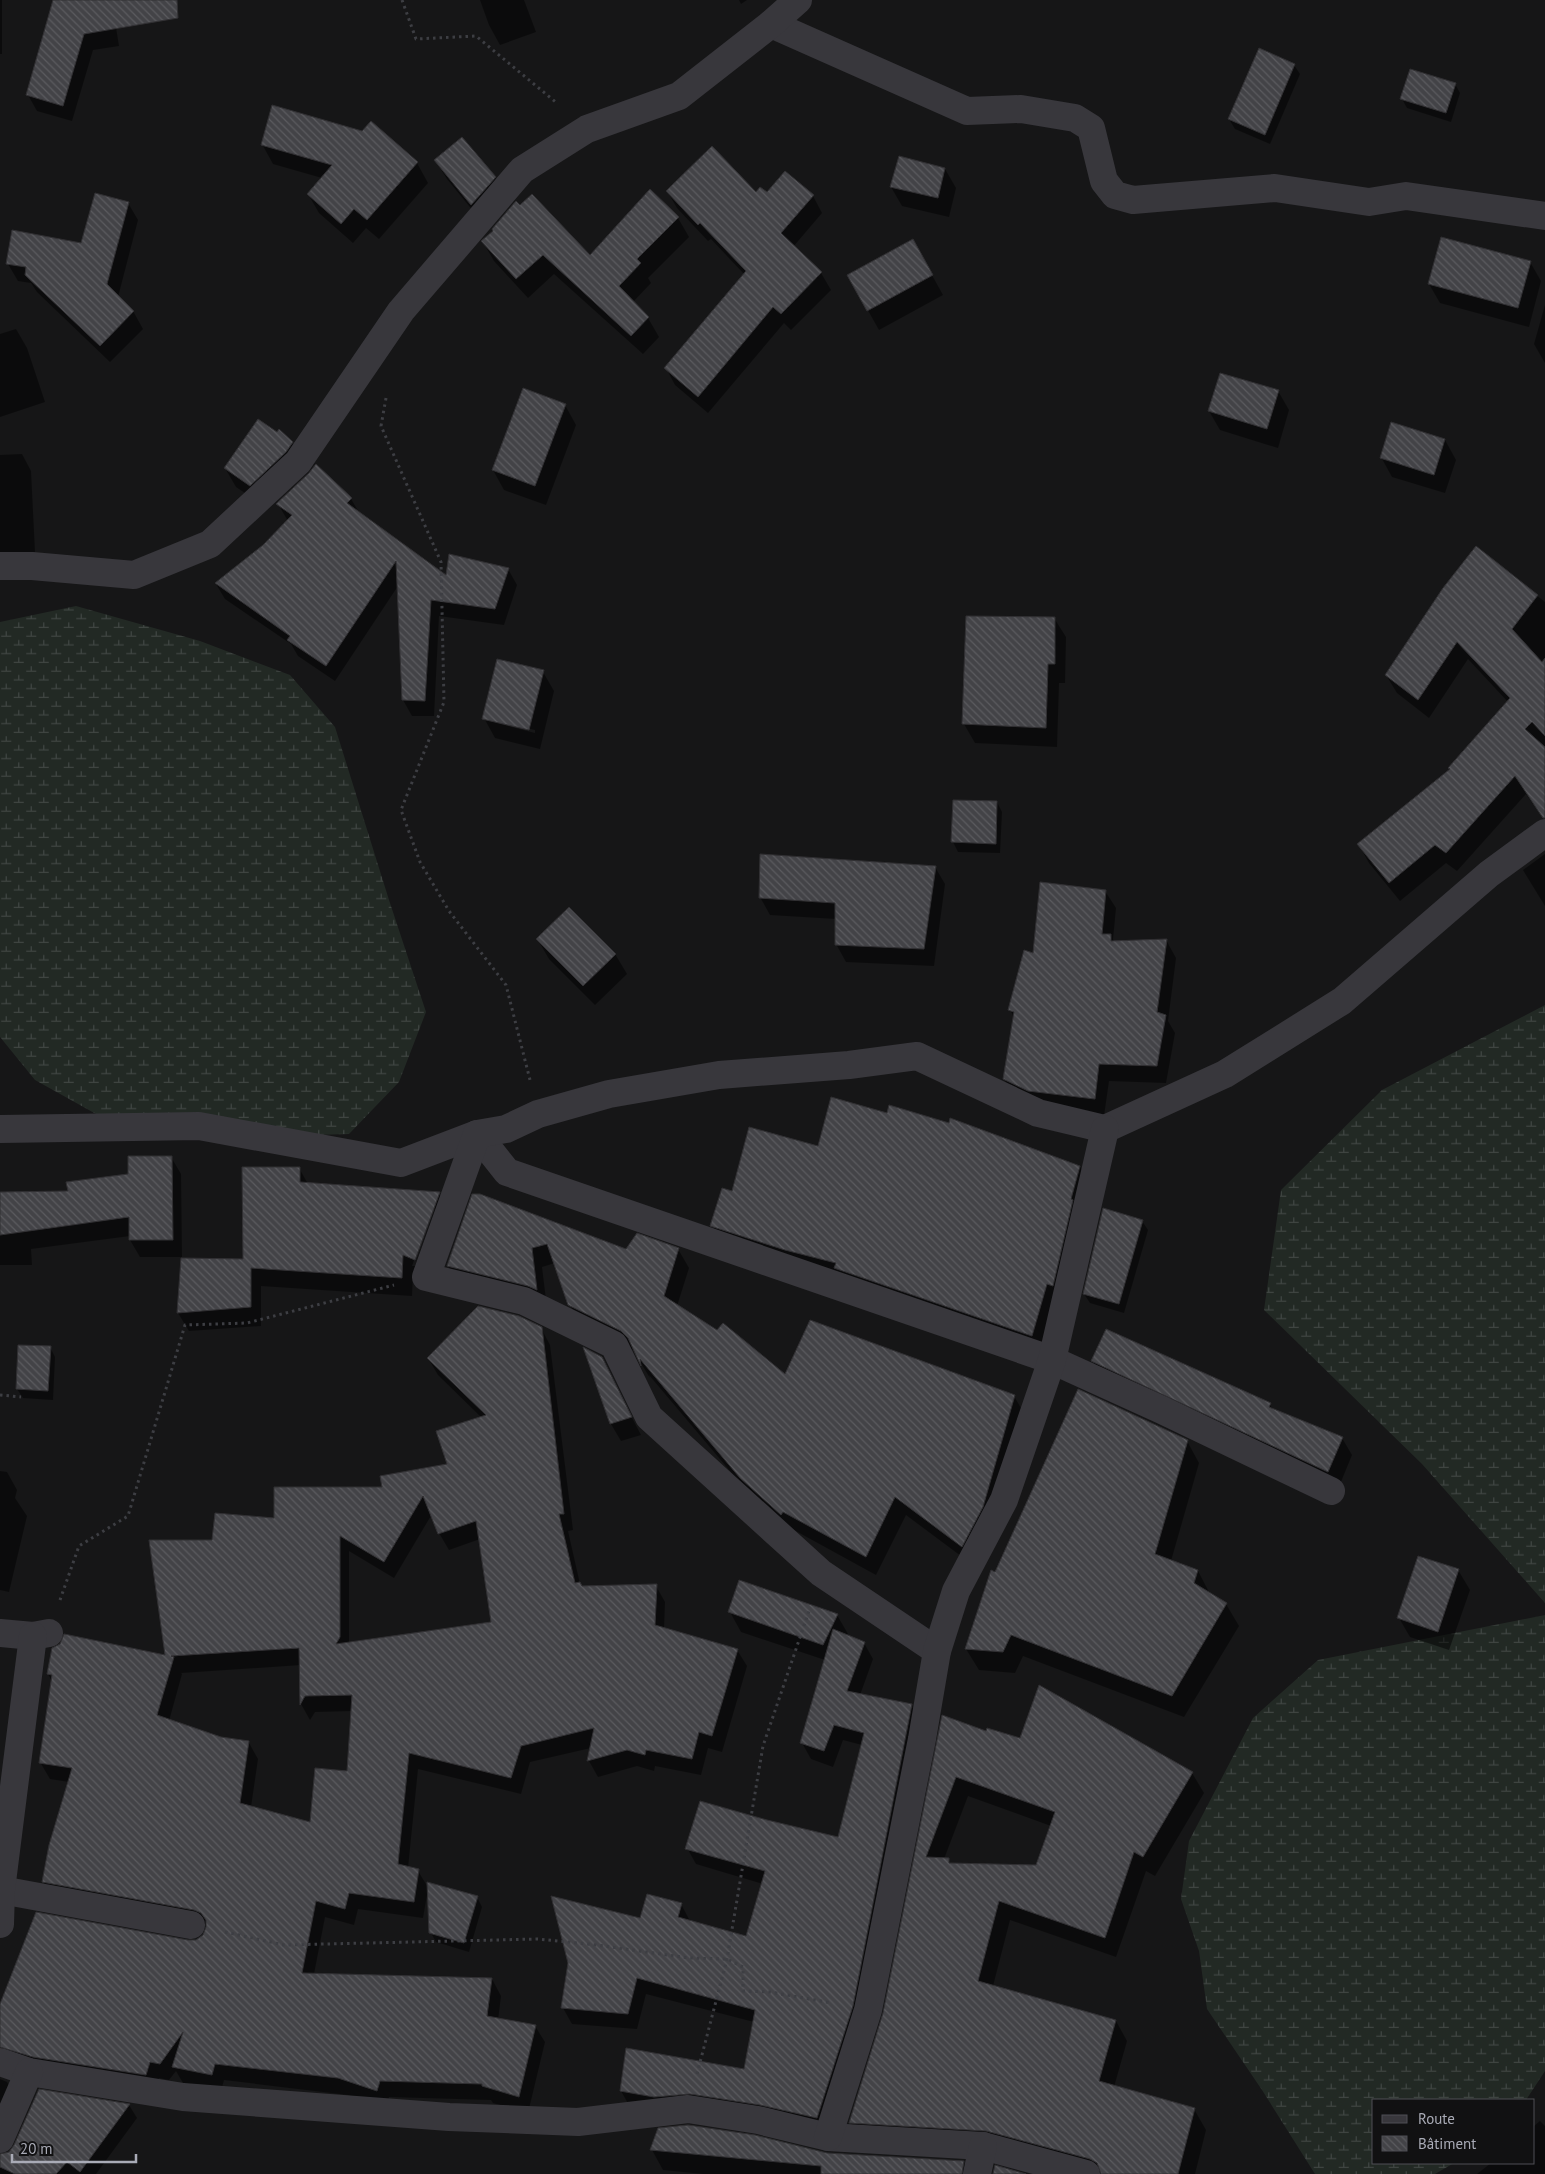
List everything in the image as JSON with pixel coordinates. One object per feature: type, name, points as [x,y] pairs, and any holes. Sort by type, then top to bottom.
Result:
[{"type":"street","points":[[0,566],[32,566],[134,575],[210,544],[298,462],[402,312],[522,170],[587,129],[679,96],[771,24],[798,0]]},
{"type":"street","points":[[771,24],[967,111],[1021,109],[1075,118],[1091,128],[1104,181],[1115,195],[1133,200],[1275,188],[1369,202],[1406,196],[1545,216]]},
{"type":"street","points":[[0,1129],[199,1126],[401,1163],[476,1134],[506,1129],[538,1114],[609,1094],[719,1075],[850,1065],[917,1056],[1038,1113],[1105,1129],[1225,1074],[1342,1001],[1489,874],[1545,833]]},
{"type":"street","points":[[828,2137],[868,2010],[922,1739],[936,1651],[956,1592],[1004,1500],[1052,1360],[1105,1129]]},
{"type":"street","points":[[476,1134],[426,1277],[524,1301],[614,1345],[649,1417],[821,1573],[936,1651]]},
{"type":"street","points":[[476,1134],[507,1172],[1052,1360],[1331,1491]]},
{"type":"street","points":[[0,1632],[41,1635],[1,1890],[0,1924]]},
{"type":"street","points":[[1,1890],[191,1925]]},
{"type":"street","points":[[0,2062],[29,2072],[183,2097],[449,2117],[578,2122],[688,2109],[758,2120],[828,2137],[983,2146],[1086,2174]]},
{"type":"street","points":[[0,2139],[29,2072]]},
{"type":"street","points":[[977,2174],[983,2146]]},
{"type":"path","points":[[402,0],[416,39],[476,36],[587,129]]},
{"type":"path","points":[[386,397],[381,426],[441,562],[444,702],[401,810],[420,862],[449,911],[506,985],[538,1114]]},
{"type":"path","points":[[41,1635],[79,1546],[128,1516],[185,1326],[247,1322],[426,1277]]},
{"type":"path","points":[[0,1395],[21,1397]]},
{"type":"path","points":[[688,2109],[726,1959],[763,1746],[821,1573]]},
{"type":"path","points":[[191,1925],[284,1944],[538,1939],[689,1958],[726,1959],[743,1967],[743,1991],[770,1992],[868,2010]]},
{"type":"green space","points":[[76,606],[200,641],[290,675],[335,727],[426,1012],[399,1082],[349,1134],[211,1138],[114,1124],[35,1080],[0,1037],[0,622]]},
{"type":"green space","points":[[1545,1005],[1545,1603],[1422,1464],[1264,1310],[1281,1190],[1382,1090]]},
{"type":"green space","points":[[1545,1615],[1545,2071],[1527,2099],[1372,2099],[1372,2164],[1452,2164],[1435,2174],[1315,2174],[1262,2090],[1207,2009],[1199,1951],[1181,1899],[1189,1841],[1253,1718],[1318,1660]]},
{"type":"building","points":[[53,0],[177,0],[178,18],[84,34],[63,106],[26,95]]},
{"type":"building","points":[[1259,48],[1295,64],[1265,135],[1228,119]]},
{"type":"building","points":[[1410,69],[1456,83],[1446,113],[1400,99]]},
{"type":"building","points":[[272,105],[362,131],[371,121],[418,162],[367,220],[354,209],[341,224],[307,194],[332,165],[261,145]]},
{"type":"building","points":[[462,137],[496,177],[471,205],[434,160]]},
{"type":"building","points":[[712,146],[756,192],[760,187],[767,192],[785,171],[814,195],[781,233],[822,272],[781,314],[773,307],[698,397],[664,368],[746,271],[666,191]]},
{"type":"building","points":[[899,156],[945,168],[938,198],[890,187]]},
{"type":"building","points":[[650,189],[679,217],[637,259],[641,263],[619,286],[649,317],[631,336],[543,255],[516,279],[481,241],[493,231],[492,229],[516,201],[520,205],[532,194],[590,255]]},
{"type":"building","points":[[95,193],[129,202],[107,284],[134,311],[100,346],[25,275],[26,267],[6,264],[12,230],[81,243]]},
{"type":"building","points":[[1441,237],[1531,261],[1518,308],[1428,284]]},
{"type":"building","points":[[913,239],[933,275],[867,311],[847,275]]},
{"type":"building","points":[[1220,373],[1279,390],[1267,429],[1208,411]]},
{"type":"building","points":[[523,388],[566,404],[535,486],[492,470]]},
{"type":"building","points":[[258,419],[277,432],[279,429],[293,442],[286,452],[250,486],[224,468]]},
{"type":"building","points":[[1391,422],[1445,439],[1434,475],[1380,458]]},
{"type":"building","points":[[316,464],[352,498],[347,503],[446,575],[449,554],[509,568],[495,609],[431,600],[425,701],[402,700],[396,561],[326,666],[287,640],[290,636],[215,583],[263,545],[292,515],[276,504]]},
{"type":"building","points":[[1476,546],[1538,595],[1512,629],[1542,662],[1545,658],[1545,736],[1532,722],[1525,729],[1545,747],[1545,818],[1543,818],[1515,776],[1446,853],[1435,845],[1389,883],[1357,844],[1450,769],[1448,768],[1510,698],[1457,642],[1418,700],[1385,675],[1443,588]]},
{"type":"building","points":[[966,616],[1055,617],[1055,664],[1048,664],[1046,728],[962,724]]},
{"type":"building","points":[[497,659],[544,670],[529,730],[482,719]]},
{"type":"building","points":[[953,800],[997,801],[996,844],[951,842]]},
{"type":"building","points":[[760,854],[936,866],[924,949],[835,945],[835,903],[759,898]]},
{"type":"building","points":[[1040,882],[1106,890],[1102,934],[1111,934],[1111,941],[1167,939],[1157,1012],[1166,1015],[1157,1066],[1099,1064],[1095,1099],[1028,1091],[1003,1079],[1014,1012],[1008,1010],[1024,950],[1033,953]]},
{"type":"building","points":[[569,907],[616,954],[583,986],[536,939]]},
{"type":"building","points":[[831,1097],[887,1113],[889,1105],[949,1123],[950,1118],[1080,1166],[1071,1199],[1073,1200],[1053,1286],[1047,1284],[1032,1336],[834,1268],[836,1263],[785,1250],[710,1226],[722,1188],[732,1191],[749,1127],[818,1146]]},
{"type":"building","points":[[128,1156],[172,1156],[173,1240],[129,1240],[129,1217],[0,1235],[0,1192],[68,1191],[66,1182],[128,1174]]},
{"type":"building","points":[[242,1167],[300,1167],[300,1182],[440,1192],[415,1260],[403,1255],[402,1278],[251,1268],[251,1307],[177,1313],[181,1258],[243,1259]]},
{"type":"building","points":[[472,1194],[480,1194],[626,1249],[637,1233],[679,1248],[664,1296],[717,1330],[723,1323],[785,1374],[810,1320],[1015,1395],[983,1507],[962,1547],[895,1497],[866,1557],[783,1512],[781,1515],[740,1478],[640,1359],[641,1366],[628,1338],[621,1331],[568,1305],[547,1244],[532,1248],[537,1290],[528,1286],[447,1266]]},
{"type":"building","points":[[1103,1208],[1143,1220],[1119,1304],[1083,1294]]},
{"type":"building","points":[[478,1306],[519,1316],[542,1327],[564,1514],[559,1514],[575,1583],[580,1582],[582,1586],[657,1584],[655,1625],[738,1649],[712,1736],[699,1732],[692,1759],[646,1750],[645,1755],[627,1750],[587,1761],[594,1728],[521,1746],[511,1778],[409,1753],[398,1864],[419,1869],[414,1902],[349,1893],[345,1909],[316,1901],[302,1973],[492,1978],[487,2016],[536,2025],[519,2097],[482,2086],[482,2084],[380,2081],[377,2091],[338,2078],[215,2064],[212,2075],[172,2067],[183,2032],[160,2064],[150,2062],[146,2075],[33,2057],[0,2047],[0,2004],[36,1912],[188,1940],[196,1940],[203,1935],[206,1927],[206,1920],[201,1913],[194,1910],[42,1882],[49,1845],[72,1768],[39,1763],[52,1675],[47,1674],[52,1648],[60,1644],[64,1634],[165,1655],[149,1540],[212,1540],[215,1513],[274,1518],[274,1487],[382,1487],[380,1476],[447,1464],[436,1431],[486,1415],[427,1358]],"holes":[[[423,1496],[438,1534],[476,1521],[491,1622],[336,1644],[340,1637],[340,1536],[384,1562]],[[299,1648],[300,1705],[305,1696],[352,1695],[347,1771],[315,1768],[310,1822],[240,1803],[249,1741],[221,1737],[157,1715],[174,1657],[171,1656]]]},
{"type":"building","points":[[1106,1329],[1271,1403],[1269,1407],[1343,1437],[1328,1472],[1091,1361]]},
{"type":"building","points":[[18,1345],[51,1346],[48,1391],[16,1389]]},
{"type":"building","points":[[583,1347],[602,1357],[632,1417],[610,1424]]},
{"type":"building","points":[[1078,1389],[1188,1440],[1155,1554],[1198,1570],[1194,1583],[1227,1603],[1172,1696],[1011,1635],[1003,1652],[965,1649],[991,1570],[995,1572]]},
{"type":"building","points":[[1418,1556],[1459,1569],[1438,1632],[1397,1618]]},
{"type":"building","points":[[739,1580],[838,1614],[823,1645],[728,1612]]},
{"type":"building","points":[[833,1629],[865,1642],[847,1691],[912,1704],[853,2006],[817,2118],[760,2105],[690,2094],[654,2097],[620,2091],[626,2048],[744,2069],[755,2010],[637,1978],[628,2014],[561,2008],[568,1963],[551,1896],[640,1918],[647,1894],[682,1903],[678,1917],[746,1936],[765,1871],[685,1849],[700,1801],[838,1837],[864,1733],[834,1725],[824,1751],[800,1743]]},
{"type":"building","points":[[1039,1685],[1193,1772],[1143,1857],[1134,1852],[1105,1938],[999,1901],[978,1981],[1116,2020],[1099,2081],[1195,2108],[1178,2174],[1101,2174],[1097,2163],[1090,2159],[986,2131],[849,2123],[883,2013],[942,1715],[986,1731],[987,1728],[1020,1738]],"holes":[[[956,1777],[1055,1812],[1036,1865],[949,1863],[949,1858],[926,1857]]]},
{"type":"building","points":[[427,1882],[478,1896],[464,1943],[429,1933]]},
{"type":"building","points":[[39,2089],[130,2104],[80,2172],[67,2162],[56,2174],[15,2174],[0,2167],[0,2154],[9,2152],[14,2145]]},
{"type":"building","points":[[688,2125],[755,2135],[827,2153],[964,2161],[962,2174],[821,2174],[821,2166],[650,2150],[658,2128]]},
{"type":"building","points":[[995,2165],[1026,2174],[993,2174]]}]
